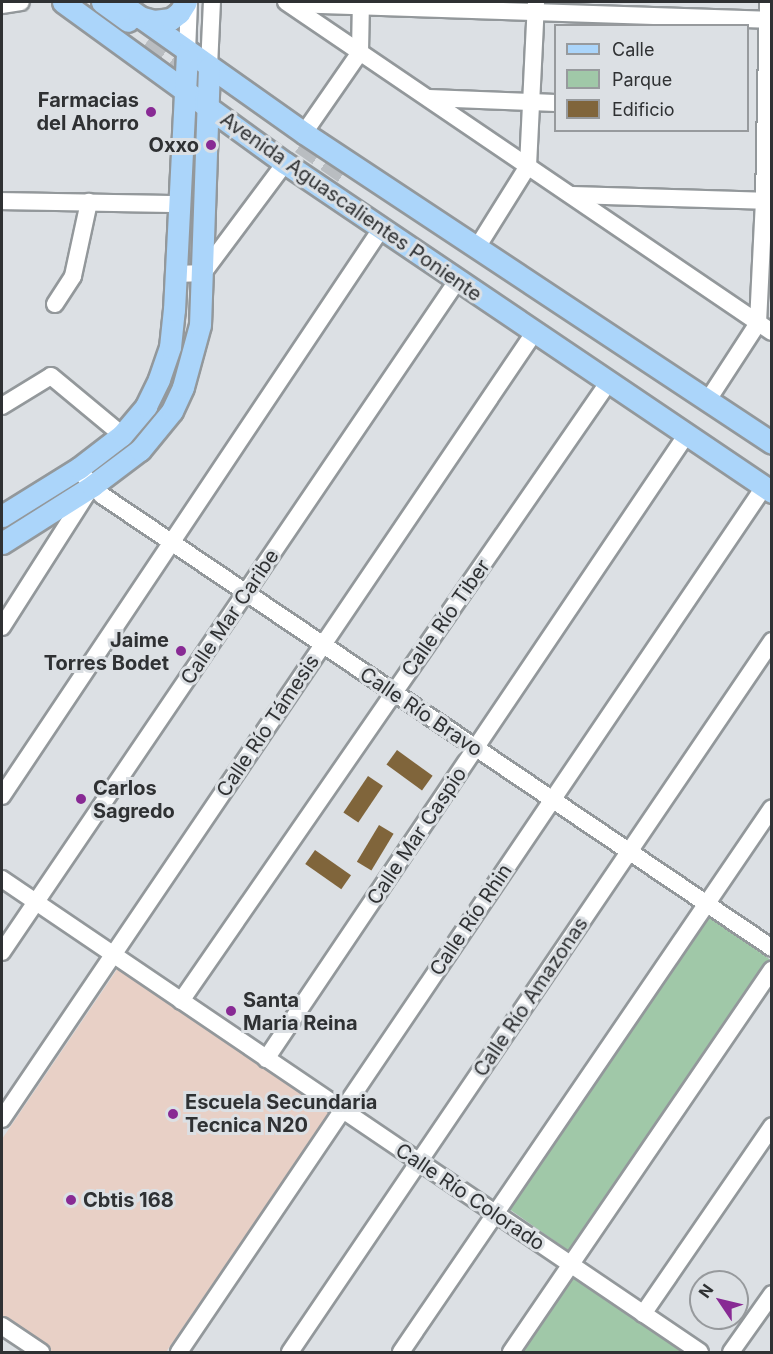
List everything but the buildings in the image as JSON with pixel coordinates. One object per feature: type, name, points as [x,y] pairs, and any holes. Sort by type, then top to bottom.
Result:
[{"type":"main road","name":"Avenida Aguascalientes Poniente","points":[[63,2],[208,107],[240,126],[636,391],[643,406]]},
{"type":"main road","name":"Avenida Aguascalientes Poniente","points":[[102,2],[157,37],[187,52],[304,133],[667,372],[771,444]]},
{"type":"main road","name":"Avenida Aguascalientes Poniente","points":[[119,2],[139,17],[157,37]]},
{"type":"main road","points":[[139,17],[154,21],[171,19],[188,2]]},
{"type":"main road","points":[[144,60],[158,53],[163,47],[157,37]]},
{"type":"main road","points":[[2,516],[79,468],[122,435],[146,406],[159,379],[170,347],[177,274],[183,89],[187,52]]},
{"type":"main road","points":[[2,543],[92,486],[140,450],[172,411],[183,387],[200,325],[209,67]]},
{"type":"main road","points":[[240,126],[234,112],[237,105],[248,99],[257,100]]},
{"type":"main road","name":"Avenida Aguascalientes Poniente","points":[[240,126],[285,164],[768,490]]},
{"type":"main road","name":"Avenida Aguascalientes Poniente","points":[[347,175],[582,328],[650,369],[667,372]]},
{"type":"street","points":[[2,5],[21,2]]},
{"type":"street","points":[[187,52],[188,2]]},
{"type":"street","points":[[209,67],[212,2]]},
{"type":"street","points":[[708,400],[765,327],[768,202],[765,112],[768,2]]},
{"type":"street","points":[[288,3],[535,7],[767,20]]},
{"type":"street","points":[[288,3],[765,327]]},
{"type":"street","points":[[304,133],[360,52],[361,5]]},
{"type":"street","points":[[477,246],[528,166],[535,7]]},
{"type":"street","points":[[428,98],[554,103]]},
{"type":"street","points":[[749,111],[765,112]]},
{"type":"street","points":[[177,274],[203,273],[285,164]]},
{"type":"street","points":[[570,195],[768,202]]},
{"type":"street","points":[[2,201],[178,204]]},
{"type":"street","points":[[55,304],[73,276],[89,202]]},
{"type":"street","points":[[2,796],[381,229]]},
{"type":"street","name":"Calle Mar Caribe","points":[[2,952],[457,281]]},
{"type":"street","name":"Calle Río Támesis","points":[[2,1119],[534,333]]},
{"type":"street","points":[[2,406],[44,378],[51,376],[122,435]]},
{"type":"street","name":"Calle Río Tiber","points":[[181,1000],[608,383]]},
{"type":"street","name":"Calle Mar Caspio","points":[[266,1059],[687,434]]},
{"type":"street","name":"Calle Río Bravo","points":[[79,468],[92,486],[171,543],[771,948]]},
{"type":"street","points":[[2,627],[92,486]]},
{"type":"street","name":"Calle Río Rhin","points":[[179,1353],[553,800],[768,490]]},
{"type":"street","name":"Calle Río Amazonas","points":[[290,1353],[771,641]]},
{"type":"street","points":[[401,1353],[771,808]]},
{"type":"street","name":"Calle Río Colorado","points":[[2,879],[700,1353]]},
{"type":"street","points":[[511,1353],[771,970]]},
{"type":"street","points":[[643,1314],[771,1126]]},
{"type":"street","points":[[731,1353],[771,1294]]},
{"type":"street","points":[[2,1326],[41,1353]]},
{"type":"shaded area","points":[[118,968],[330,1112],[166,1352],[52,1352],[2,1318],[2,1139]]},
{"type":"green space","points":[[705,914],[771,960],[568,1250],[502,1204]]},
{"type":"green space","points":[[573,1273],[689,1352],[519,1352]]},
{"type":"tunnel","points":[[150,37],[221,87]]},
{"type":"tunnel","points":[[301,143],[347,175]]},
{"type":"place","name":"Farmacias del Ahorro","points":[[151,112]]},
{"type":"place","name":"Oxxo","points":[[211,145]]},
{"type":"place","name":"Jaime Torres Bodet","points":[[181,651]]},
{"type":"place","name":"Carlos Sagredo","points":[[81,799]]},
{"type":"place","name":"Santa Maria Reina","points":[[231,1011]]},
{"type":"place","name":"Escuela Secundaria Tecnica N20","points":[[173,1114]]},
{"type":"place","name":"Cbtis 168","points":[[71,1200]]}]
